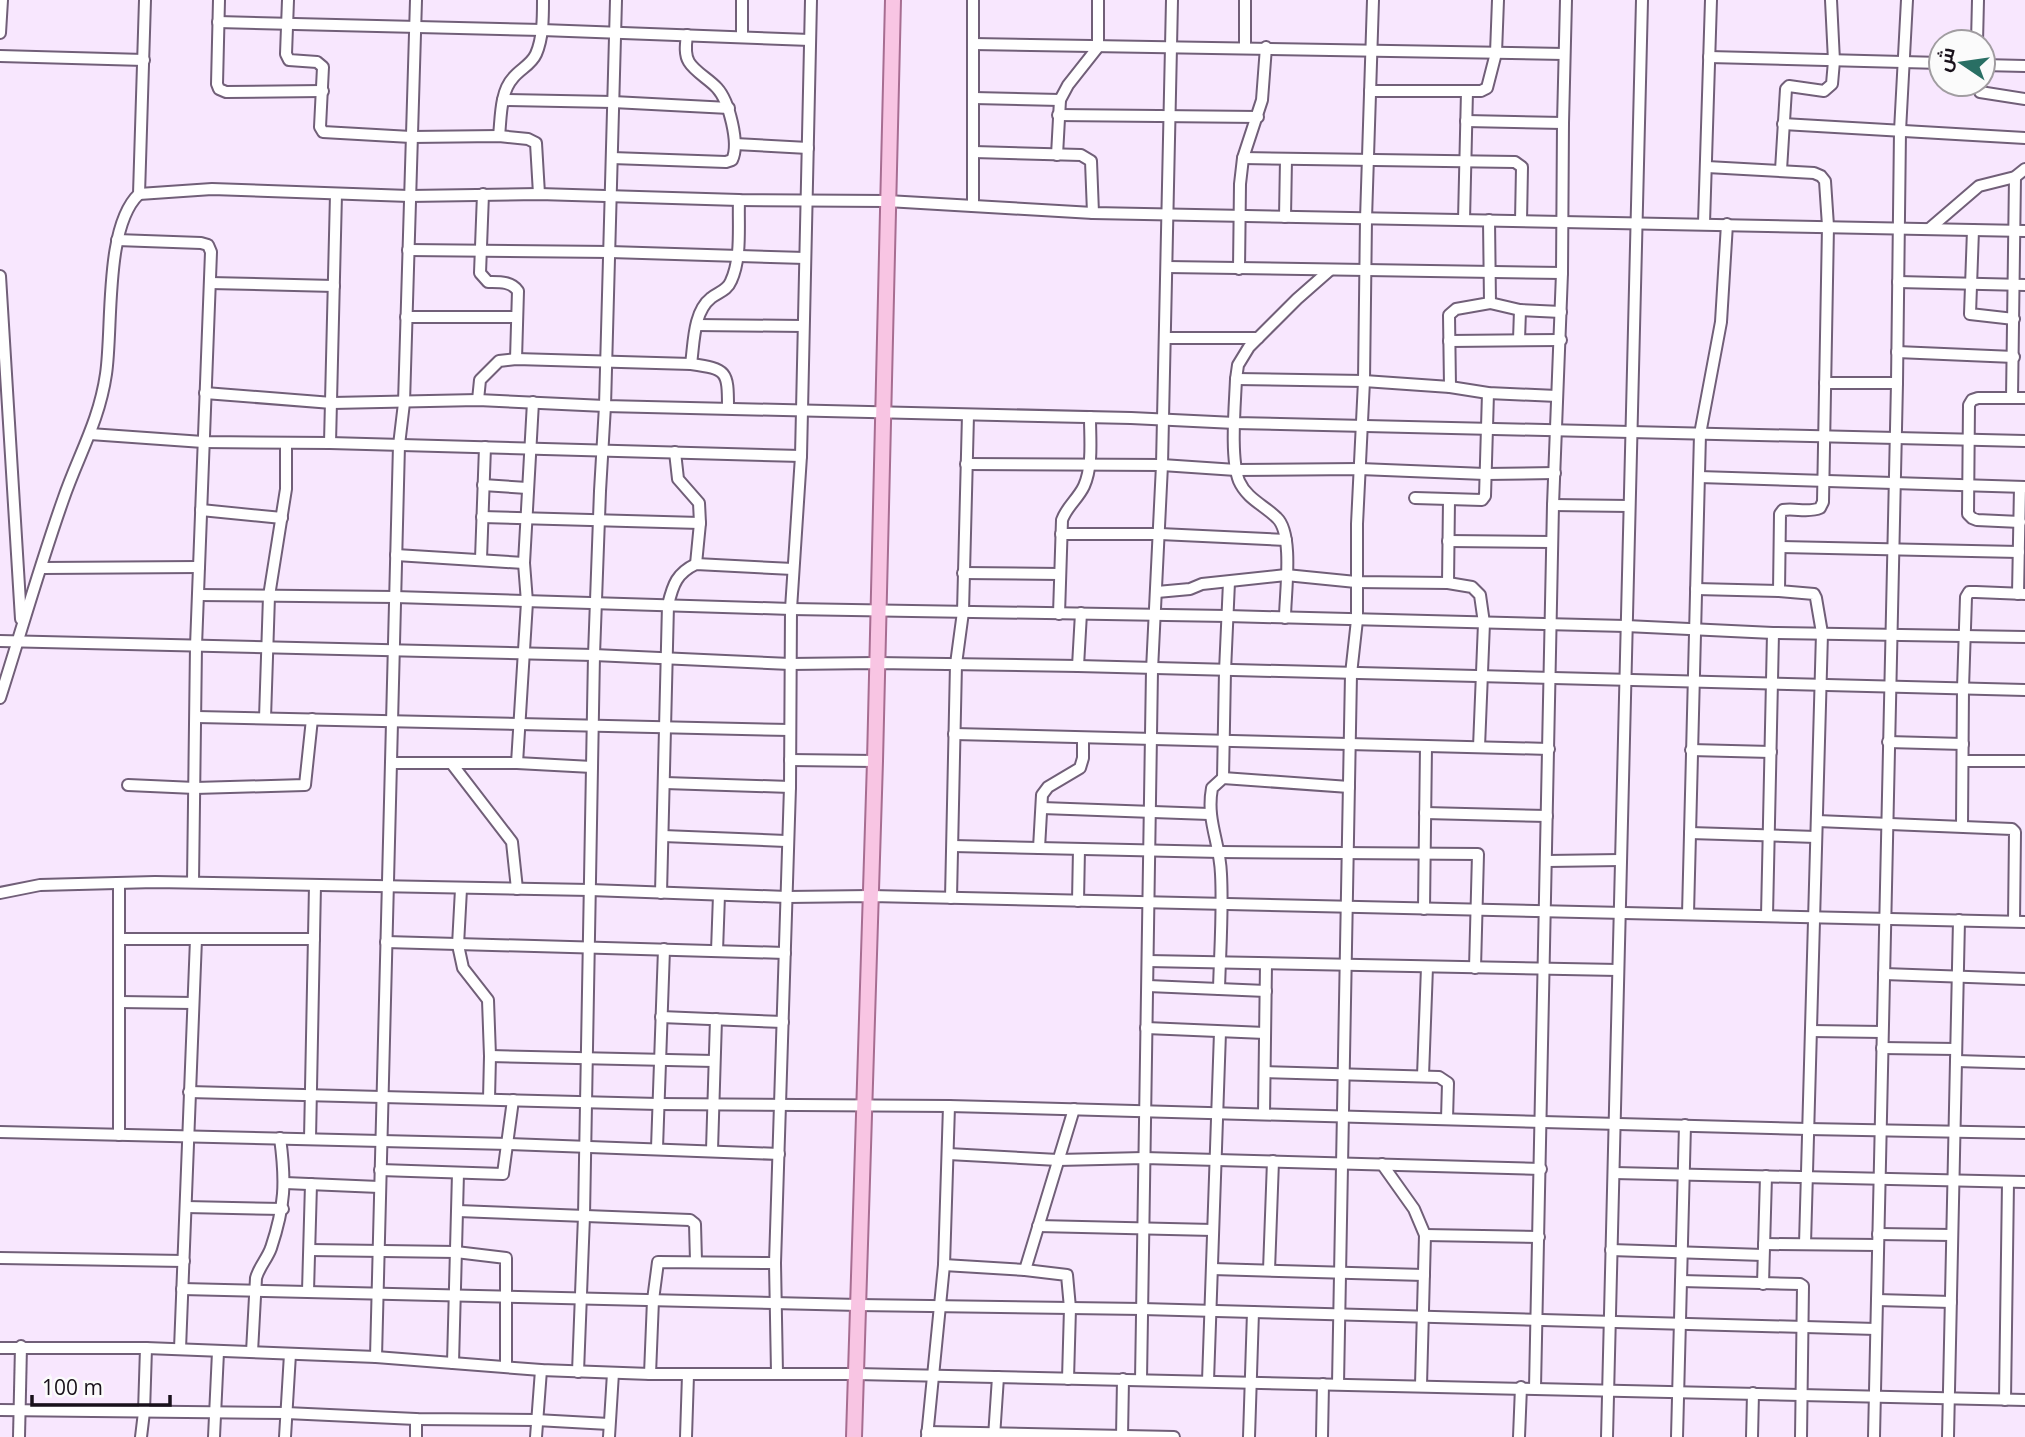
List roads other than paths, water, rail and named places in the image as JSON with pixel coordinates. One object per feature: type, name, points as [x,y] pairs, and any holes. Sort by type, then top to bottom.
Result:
[{"type":"main road","points":[[854,1437],[866,1104],[892,0]]},
{"type":"street","points":[[0,33],[2,0]]},
{"type":"street","points":[[0,698],[68,484],[99,409],[106,374],[113,258],[127,208],[139,194],[145,0]]},
{"type":"street","points":[[219,0],[217,84],[222,91],[323,91]]},
{"type":"street","points":[[288,0],[286,54],[289,60],[321,64],[323,91],[320,127],[323,132],[528,139],[536,143],[538,151],[539,194]]},
{"type":"street","points":[[376,1357],[399,445],[404,403],[416,0]]},
{"type":"street","points":[[499,136],[503,100],[511,79],[534,59],[542,30],[543,0]]},
{"type":"street","points":[[579,1372],[590,948],[594,655],[606,406],[616,0]]},
{"type":"street","points":[[742,0],[742,37]]},
{"type":"street","points":[[777,1373],[775,1263],[787,897],[786,841],[790,787],[791,609],[801,456],[811,0]]},
{"type":"street","points":[[973,0],[974,206]]},
{"type":"street","points":[[1057,155],[1060,100],[1068,85],[1098,47],[1098,0]]},
{"type":"street","points":[[1141,1380],[1152,670],[1160,534],[1172,0]]},
{"type":"street","points":[[1245,0],[1245,47]]},
{"type":"street","points":[[1338,1384],[1351,674],[1357,620],[1373,0]]},
{"type":"street","points":[[1370,91],[1481,91],[1487,88],[1496,53],[1498,0]]},
{"type":"street","points":[[1535,1388],[1552,542],[1562,312],[1566,0]]},
{"type":"street","points":[[1607,1437],[1642,0]]},
{"type":"street","points":[[1704,223],[1711,0]]},
{"type":"street","points":[[1782,170],[1786,89],[1789,86],[1824,92],[1829,90],[1832,84],[1834,61],[1831,0]]},
{"type":"street","points":[[1874,1437],[1900,131],[1908,0]]},
{"type":"street","points":[[1977,28],[1978,0]]},
{"type":"street","points":[[218,22],[810,40]]},
{"type":"street","points":[[612,158],[732,160],[735,144],[729,108],[719,90],[688,62],[687,35]]},
{"type":"street","points":[[973,44],[1564,54]]},
{"type":"street","points":[[1239,269],[1243,158],[1262,100],[1266,47]]},
{"type":"street","points":[[0,56],[144,60]]},
{"type":"street","points":[[1709,57],[1927,63]]},
{"type":"street","points":[[1997,65],[2025,66]]},
{"type":"street","points":[[1464,220],[1467,91]]},
{"type":"street","points":[[1997,94],[2021,96],[2025,99]]},
{"type":"street","points":[[974,98],[1060,100]]},
{"type":"street","points":[[503,100],[729,108]]},
{"type":"street","points":[[1058,115],[1258,117]]},
{"type":"street","points":[[1466,121],[1563,123]]},
{"type":"street","points":[[1783,124],[2025,138]]},
{"type":"street","points":[[735,144],[808,148]]},
{"type":"street","points":[[974,152],[1081,155],[1091,161],[1093,213]]},
{"type":"street","points":[[1243,158],[1520,163],[1521,221]]},
{"type":"street","points":[[1285,217],[1286,159]]},
{"type":"street","points":[[1707,166],[1782,170],[1821,176],[1825,181],[1828,226],[1823,502],[1820,508],[1815,510],[1783,510],[1780,514],[1779,591]]},
{"type":"street","points":[[1929,229],[1979,186],[2015,177],[2025,169]]},
{"type":"street","points":[[2012,398],[2014,357],[2019,343],[2014,319],[2020,285],[2020,231],[2015,177]]},
{"type":"street","points":[[139,194],[212,189],[409,196],[539,194],[887,201],[1093,213],[2020,231]]},
{"type":"street","points":[[330,443],[336,194]]},
{"type":"street","points":[[483,194],[480,273],[488,282],[514,286],[518,291],[516,359]]},
{"type":"street","points":[[691,365],[697,325],[702,311],[709,299],[725,289],[732,280],[737,256],[739,200]]},
{"type":"street","points":[[1489,220],[1490,303]]},
{"type":"street","points":[[1688,914],[1700,434],[1721,322],[1727,224]]},
{"type":"street","points":[[1973,230],[1970,314],[2014,319]]},
{"type":"street","points":[[117,240],[201,243],[208,245],[211,252],[199,567],[194,882]]},
{"type":"street","points":[[408,250],[805,258]]},
{"type":"street","points":[[1167,267],[1562,273]]},
{"type":"street","points":[[1285,618],[1286,540],[1283,525],[1246,492],[1236,470],[1236,379],[1242,356],[1297,299],[1330,270]]},
{"type":"street","points":[[0,276],[22,626]]},
{"type":"street","points":[[1898,282],[2020,285]]},
{"type":"street","points":[[210,283],[334,286]]},
{"type":"street","points":[[1450,387],[1451,311],[1490,303],[1520,310],[1562,312]]},
{"type":"street","points":[[1519,340],[1520,310]]},
{"type":"street","points":[[406,317],[517,317]]},
{"type":"street","points":[[697,325],[803,326]]},
{"type":"street","points":[[1165,338],[1258,338]]},
{"type":"street","points":[[1449,341],[1561,340]]},
{"type":"street","points":[[1897,352],[2014,357]]},
{"type":"street","points":[[478,400],[477,386],[484,373],[499,361],[516,359],[716,368],[724,372],[728,381],[728,407]]},
{"type":"street","points":[[1236,379],[1364,381],[1450,387],[1488,393],[1557,396]]},
{"type":"street","points":[[1825,383],[1897,383]]},
{"type":"street","points":[[205,393],[332,403],[478,400],[606,406],[728,407],[1235,423],[2025,441]]},
{"type":"street","points":[[1415,498],[1482,500],[1485,495],[1488,393]]},
{"type":"street","points":[[2020,522],[1972,518],[1969,514],[1969,405],[1972,400],[2025,398]]},
{"type":"street","points":[[517,763],[527,602],[524,563],[533,402]]},
{"type":"street","points":[[951,898],[956,664],[963,612],[968,415]]},
{"type":"street","points":[[1059,614],[1061,534],[1065,511],[1085,485],[1090,463],[1090,417]]},
{"type":"street","points":[[90,434],[204,442],[801,456]]},
{"type":"street","points":[[265,718],[269,596],[287,474],[286,443]]},
{"type":"street","points":[[481,559],[485,447]]},
{"type":"street","points":[[675,452],[678,479],[698,503],[700,523],[696,564]]},
{"type":"street","points":[[966,464],[1090,463],[1236,470],[1360,469],[1485,474],[1555,473]]},
{"type":"street","points":[[1699,477],[2022,487],[2019,552],[2022,594],[1969,592],[1966,597],[1962,826]]},
{"type":"street","points":[[483,485],[527,488]]},
{"type":"street","points":[[1448,583],[1449,500]]},
{"type":"street","points":[[1553,505],[1629,506]]},
{"type":"street","points":[[201,510],[282,518]]},
{"type":"street","points":[[482,517],[700,523]]},
{"type":"street","points":[[1061,534],[1160,534],[1286,540]]},
{"type":"street","points":[[1448,541],[1552,542]]},
{"type":"street","points":[[1781,547],[2019,552]]},
{"type":"street","points":[[396,555],[524,563]]},
{"type":"street","points":[[661,893],[668,605],[676,578],[683,570],[696,564],[793,569]]},
{"type":"street","points":[[42,568],[199,567]]},
{"type":"street","points":[[963,573],[1060,574]]},
{"type":"street","points":[[1157,592],[1286,575],[1356,582],[1448,583],[1472,587],[1477,591],[1484,623],[1479,747]]},
{"type":"street","points":[[1223,778],[1229,582]]},
{"type":"street","points":[[1696,589],[1814,594],[1822,633],[1805,1244]]},
{"type":"street","points":[[199,596],[395,597],[878,611],[1154,614],[1626,626],[1773,633],[2025,637]]},
{"type":"street","points":[[1078,666],[1081,613]]},
{"type":"street","points":[[1767,916],[1773,633]]},
{"type":"street","points":[[0,641],[594,655],[790,664],[1078,666],[1152,670],[2025,690]]},
{"type":"street","points":[[197,717],[790,730]]},
{"type":"street","points":[[128,785],[195,788],[305,785],[312,719]]},
{"type":"street","points":[[954,734],[1549,749]]},
{"type":"street","points":[[1039,848],[1042,795],[1048,787],[1080,768],[1083,737]]},
{"type":"street","points":[[1888,742],[1963,744]]},
{"type":"street","points":[[1424,909],[1426,746]]},
{"type":"street","points":[[1691,750],[1771,752]]},
{"type":"street","points":[[790,760],[875,761]]},
{"type":"street","points":[[1963,761],[2025,761]]},
{"type":"street","points":[[391,762],[517,763],[592,767]]},
{"type":"street","points":[[452,764],[512,842],[517,889]]},
{"type":"street","points":[[1219,989],[1220,852],[1209,814],[1212,788],[1223,778],[1349,787]]},
{"type":"street","points":[[665,783],[790,787]]},
{"type":"street","points":[[1041,808],[1209,814]]},
{"type":"street","points":[[1425,813],[1547,816]]},
{"type":"street","points":[[0,893],[40,885],[194,882],[2019,922],[2020,871],[2015,832],[2012,829],[1817,821]]},
{"type":"street","points":[[1690,833],[1816,837]]},
{"type":"street","points":[[663,836],[786,841]]},
{"type":"street","points":[[953,846],[1478,854],[1475,968]]},
{"type":"street","points":[[1078,901],[1079,849]]},
{"type":"street","points":[[1546,861],[1621,860]]},
{"type":"street","points":[[119,883],[119,1135]]},
{"type":"street","points":[[310,1139],[315,885]]},
{"type":"street","points":[[461,889],[458,945],[465,974],[488,1000],[489,1099]]},
{"type":"street","points":[[717,951],[719,895]]},
{"type":"street","points":[[1948,1437],[1959,920]]},
{"type":"street","points":[[120,939],[314,939]]},
{"type":"street","points":[[180,1349],[196,939]]},
{"type":"street","points":[[386,942],[785,953]]},
{"type":"street","points":[[657,1148],[664,949]]},
{"type":"street","points":[[1148,961],[1618,970]]},
{"type":"street","points":[[1264,1114],[1266,964]]},
{"type":"street","points":[[1423,1076],[1427,967]]},
{"type":"street","points":[[1884,974],[2025,979]]},
{"type":"street","points":[[1147,986],[1266,991]]},
{"type":"street","points":[[120,1002],[193,1003]]},
{"type":"street","points":[[661,1017],[783,1022]]},
{"type":"street","points":[[712,1150],[716,1019]]},
{"type":"street","points":[[1146,1028],[1265,1033]]},
{"type":"street","points":[[1811,1031],[1882,1032]]},
{"type":"street","points":[[1208,1381],[1220,1032]]},
{"type":"street","points":[[1882,1048],[2025,1063]]},
{"type":"street","points":[[490,1055],[714,1061]]},
{"type":"street","points":[[1265,1072],[1439,1077],[1448,1083],[1447,1119]]},
{"type":"street","points":[[189,1092],[658,1104],[866,1104],[2025,1133]]},
{"type":"street","points":[[380,1170],[503,1174],[513,1100]]},
{"type":"street","points":[[949,1106],[944,1265],[927,1435],[1174,1437]]},
{"type":"street","points":[[1025,1269],[1074,1109]]},
{"type":"street","points":[[1677,1437],[1685,1125]]},
{"type":"street","points":[[0,1132],[657,1148],[779,1154]]},
{"type":"street","points":[[253,1352],[258,1270],[270,1253],[283,1209],[285,1183],[280,1138]]},
{"type":"street","points":[[948,1154],[1058,1160],[1144,1158],[1541,1169]]},
{"type":"street","points":[[1269,1270],[1273,1161]]},
{"type":"street","points":[[1382,1164],[1414,1209],[1425,1235],[1422,1385]]},
{"type":"street","points":[[453,1363],[458,1173]]},
{"type":"street","points":[[1614,1173],[2025,1182]]},
{"type":"street","points":[[1763,1284],[1766,1176]]},
{"type":"street","points":[[2005,1399],[2008,1182]]},
{"type":"street","points":[[285,1183],[379,1187]]},
{"type":"street","points":[[308,1291],[311,1184]]},
{"type":"street","points":[[186,1207],[283,1209]]},
{"type":"street","points":[[458,1211],[694,1221],[695,1261]]},
{"type":"street","points":[[1038,1226],[1213,1230]]},
{"type":"street","points":[[1425,1235],[1539,1237]]},
{"type":"street","points":[[1611,1250],[1764,1250],[1805,1244],[1952,1235]]},
{"type":"street","points":[[310,1250],[456,1252],[506,1258],[506,1367]]},
{"type":"street","points":[[0,1258],[184,1261]]},
{"type":"street","points":[[650,1374],[653,1300],[658,1262],[775,1263]]},
{"type":"street","points":[[944,1265],[1025,1269],[1067,1275],[1070,1308],[1068,1378]]},
{"type":"street","points":[[1212,1269],[1424,1275]]},
{"type":"street","points":[[1681,1281],[1803,1286],[1801,1437]]},
{"type":"street","points":[[182,1289],[1142,1309],[1876,1329]]},
{"type":"street","points":[[1877,1300],[1951,1302]]},
{"type":"street","points":[[1249,1437],[1253,1312]]},
{"type":"street","points":[[0,1348],[21,1346],[180,1349],[376,1357],[579,1372],[688,1375],[856,1374],[2025,1400]]},
{"type":"street","points":[[19,1437],[21,1346]]},
{"type":"street","points":[[141,1437],[146,1348]]},
{"type":"street","points":[[214,1437],[218,1352]]},
{"type":"street","points":[[285,1437],[290,1354]]},
{"type":"street","points":[[536,1437],[541,1370]]},
{"type":"street","points":[[609,1437],[613,1373]]},
{"type":"street","points":[[686,1437],[688,1375]]},
{"type":"street","points":[[994,1436],[998,1377]]},
{"type":"street","points":[[1122,1436],[1123,1379]]},
{"type":"street","points":[[1322,1437],[1324,1384]]},
{"type":"street","points":[[1520,1437],[1521,1387]]},
{"type":"street","points":[[1752,1437],[1753,1393]]},
{"type":"street","points":[[0,1410],[286,1413],[610,1424]]},
{"type":"street","points":[[416,1419],[416,1437]]}]
